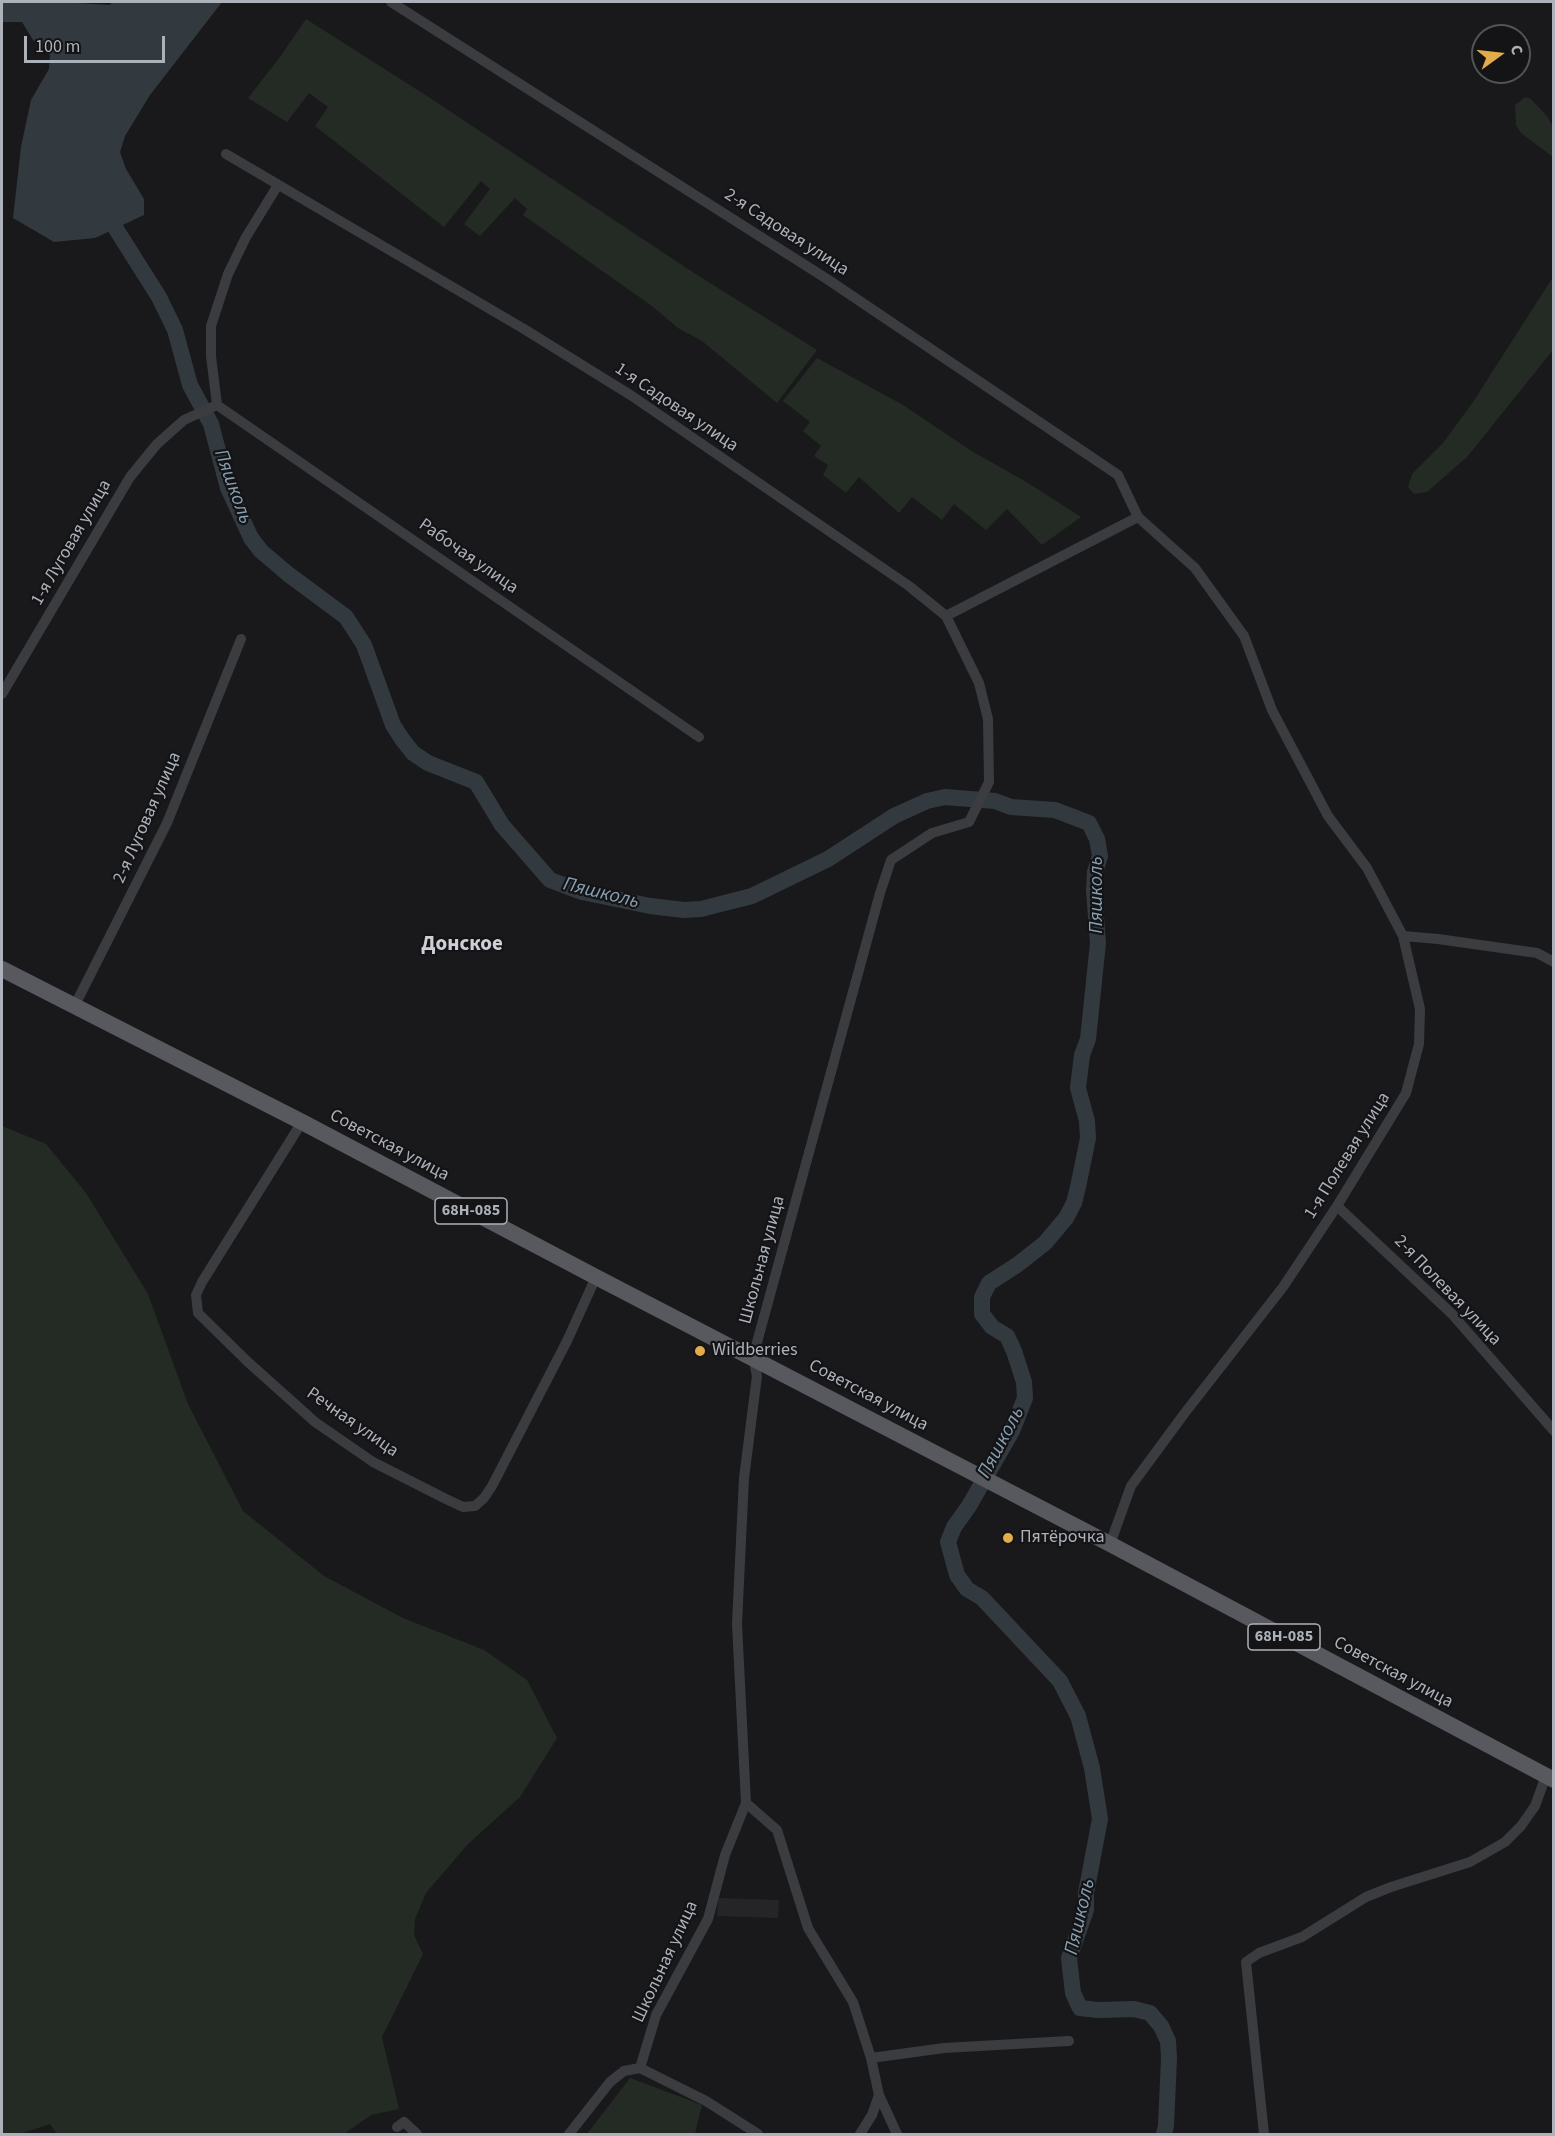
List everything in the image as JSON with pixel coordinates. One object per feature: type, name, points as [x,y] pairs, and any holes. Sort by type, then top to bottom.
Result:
[{"type":"main road","name":"Советская улица","points":[[2,969],[753,1357],[1550,1778]]},
{"type":"street","name":"2-я Садовая улица","points":[[391,2],[827,279],[1118,475],[1138,517]]},
{"type":"street","name":"1-я Садовая улица","points":[[226,154],[443,280],[632,396],[909,586],[946,616],[979,683],[988,719],[989,782],[969,822]]},
{"type":"street","points":[[218,405],[211,356],[212,326],[228,274],[246,237],[278,185]]},
{"type":"street","name":"1-я Луговая улица","points":[[2,694],[130,477],[157,444],[184,420],[218,405]]},
{"type":"street","name":"Рабочая улица","points":[[218,405],[699,737]]},
{"type":"street","points":[[946,616],[1138,517]]},
{"type":"street","name":"1-я Полевая улица","points":[[1110,1544],[1131,1486],[1283,1287],[1337,1206],[1406,1093],[1419,1044],[1420,1008],[1404,936],[1367,868],[1328,816],[1272,710],[1244,636],[1195,568],[1138,517]]},
{"type":"street","name":"2-я Луговая улица","points":[[74,1007],[167,824],[241,639]]},
{"type":"street","name":"Школьная улица","points":[[640,2068],[656,2015],[708,1919],[725,1855],[746,1803],[737,1624],[744,1478],[757,1376],[753,1357],[891,860],[932,833],[969,822]]},
{"type":"street","points":[[1404,936],[1536,953],[1554,962]]},
{"type":"street","name":"Речная улица","points":[[302,1122],[202,1282],[196,1295],[198,1313],[315,1422],[373,1462],[463,1507],[475,1506],[492,1486],[567,1341],[596,1277]]},
{"type":"street","name":"2-я Полевая улица","points":[[1337,1206],[1452,1314],[1554,1431]]},
{"type":"street","points":[[1263,2134],[1246,1962],[1259,1953],[1302,1937],[1366,1897],[1470,1862],[1505,1842],[1521,1826],[1550,1778]]},
{"type":"street","points":[[746,1803],[777,1830],[808,1928],[853,2002],[871,2058],[879,2095],[897,2134]]},
{"type":"street","points":[[871,2058],[944,2048],[1069,2041]]},
{"type":"street","points":[[569,2134],[610,2082],[624,2072],[640,2068],[706,2101],[759,2134]]},
{"type":"street","points":[[860,2134],[872,2115],[879,2095]]},
{"type":"street","points":[[397,2127],[404,2122],[417,2134]]},
{"type":"shaded area","points":[[2,2],[109,5],[114,2],[222,2],[150,95],[125,136],[120,152],[126,169],[144,199],[144,215],[95,238],[54,242],[13,218],[21,147],[31,100],[49,69],[50,55],[33,40],[22,22],[2,22]]},
{"type":"shaded area","points":[[306,19],[427,96],[694,273],[817,350],[777,403],[702,341],[678,328],[652,306],[523,215],[527,209],[515,198],[480,236],[464,224],[490,189],[481,181],[444,227],[315,126],[328,107],[309,93],[287,122],[248,98]]},
{"type":"shaded area","points":[[1525,97],[1531,99],[1547,116],[1553,127],[1553,157],[1521,133],[1516,125],[1515,105]]},
{"type":"shaded area","points":[[1553,277],[1553,350],[1467,457],[1427,492],[1414,494],[1408,487],[1412,474],[1443,443],[1473,402]]},
{"type":"shaded area","points":[[817,358],[903,405],[970,450],[1081,517],[1042,545],[1007,509],[986,530],[954,504],[942,520],[912,497],[899,513],[859,477],[846,493],[823,475],[828,465],[814,456],[821,446],[803,431],[810,422],[783,401]]},
{"type":"shaded area","points":[[2,1126],[46,1144],[86,1193],[148,1294],[188,1404],[243,1511],[324,1576],[403,1618],[484,1650],[527,1680],[557,1738],[520,1797],[468,1844],[426,1893],[415,1919],[414,1935],[423,1954],[382,2037],[399,2109],[371,2115],[344,2134],[57,2134],[50,2124],[20,2134],[2,2134]]},
{"type":"shaded area","points":[[718,1898],[779,1900],[778,1918],[717,1916]]},
{"type":"shaded area","points":[[630,2078],[702,2105],[695,2134],[587,2134]]},
{"type":"waterway","name":"Пяшколь","points":[[104,210],[159,297],[175,330],[190,385],[211,424],[228,488],[251,538],[261,551],[288,574],[346,617],[364,645],[393,725],[413,753],[428,763],[476,782],[502,825],[550,880],[582,892],[650,906],[684,910],[701,909],[752,896],[828,859],[894,816],[927,801],[945,797],[995,801],[1011,807],[1055,810],[1089,823],[1097,839],[1100,856],[1095,872],[1094,890],[1098,943],[1088,1039],[1082,1055],[1078,1088],[1087,1121],[1088,1138],[1074,1203],[1066,1218],[1045,1243],[989,1283],[982,1297],[982,1314],[992,1327],[1007,1336],[1014,1351],[1024,1382],[1025,1398],[1012,1431],[969,1506],[954,1527],[948,1542],[957,1575],[967,1589],[982,1598],[1060,1681],[1078,1716],[1092,1768],[1100,1819],[1086,1893],[1086,1910],[1069,1958],[1073,1993],[1080,2008],[1134,2009],[1150,2013],[1161,2026],[1168,2041],[1169,2058],[1164,2134]]},
{"type":"place","name":"Wildberries","points":[[700,1351]]},
{"type":"place","name":"Пятёрочка","points":[[1008,1538]]},
{"type":"district","name":"Донское","points":[[462,945]]}]
